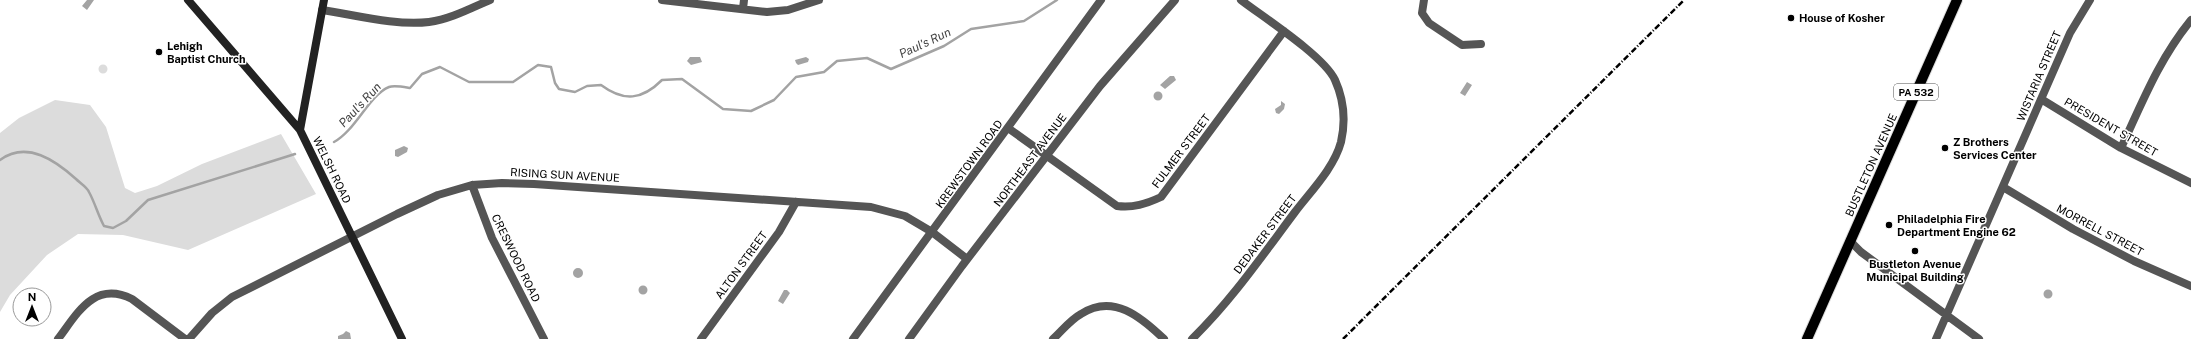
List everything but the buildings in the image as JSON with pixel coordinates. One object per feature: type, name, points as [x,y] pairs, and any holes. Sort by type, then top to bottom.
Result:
[{"type":"main road","points":[[188,0],[300,130]]},
{"type":"main road","name":"WELSH ROAD","points":[[324,0],[300,130],[402,339]]},
{"type":"main road","name":"BUSTLETON AVENUE","points":[[1807,339],[1956,0]]},
{"type":"street","points":[[322,10],[404,22],[429,22],[451,17],[490,0]]},
{"type":"street","points":[[662,0],[767,12],[788,10],[819,0]]},
{"type":"street","points":[[743,10],[744,0]]},
{"type":"street","name":"KREWSTOWN ROAD","points":[[853,339],[1101,0]]},
{"type":"street","name":"NORTHEAST AVENUE","points":[[909,339],[967,259],[1047,157],[1100,86],[1175,0]]},
{"type":"street","name":"DEDAKER STREET","points":[[1192,339],[1208,323],[1249,273],[1324,173],[1335,155],[1345,121],[1342,103],[1334,79],[1321,62],[1284,31],[1241,0]]},
{"type":"street","points":[[1424,0],[1422,13],[1429,23],[1462,45],[1482,44]]},
{"type":"street","name":"WISTARIA STREET","points":[[1936,339],[2070,33],[2090,0]]},
{"type":"street","points":[[2121,148],[2154,73],[2174,41],[2191,20]]},
{"type":"street","name":"FULMER STREET","points":[[1008,128],[1116,206],[1138,206],[1161,197],[1284,31]]},
{"type":"street","name":"PRESIDENT STREET","points":[[2041,100],[2121,148],[2191,183]]},
{"type":"street","name":"RISING SUN AVENUE","points":[[189,339],[212,313],[232,297],[352,236],[438,195],[472,186],[502,183],[534,184],[871,207],[905,216],[932,232],[967,259]]},
{"type":"street","name":"CRESWOOD ROAD","points":[[472,186],[492,238],[544,339]]},
{"type":"street","name":"MORRELL STREET","points":[[2002,187],[2073,229],[2134,261],[2191,286]]},
{"type":"street","name":"ALTON STREET","points":[[701,339],[779,232],[796,202]]},
{"type":"street","points":[[1850,241],[1861,252],[1979,339]]},
{"type":"street","points":[[58,339],[82,306],[94,298],[113,294],[124,295],[132,299],[185,339]]},
{"type":"street","points":[[1053,339],[1080,314],[1095,307],[1109,306],[1123,308],[1146,322],[1164,339]]},
{"type":"shaded area","points":[[87,0],[94,0],[87,10],[82,6]]},
{"type":"shaded area","points":[[690,57],[700,57],[702,62],[691,65],[687,61]]},
{"type":"shaded area","points":[[806,57],[809,59],[808,62],[798,65],[796,63],[795,60]]},
{"type":"shaded area","points":[[103,64],[108,69],[103,74],[98,69]]},
{"type":"shaded area","points":[[1170,76],[1174,76],[1176,80],[1165,89],[1160,85]]},
{"type":"shaded area","points":[[1467,82],[1472,85],[1465,96],[1460,93]]},
{"type":"shaded area","points":[[1156,92],[1160,92],[1162,96],[1160,100],[1156,100],[1154,98],[1154,94]]},
{"type":"shaded area","points":[[55,100],[90,105],[106,127],[125,188],[135,193],[157,186],[202,164],[281,134],[316,194],[188,250],[123,235],[78,234],[47,255],[17,287],[12,287],[12,293],[0,312],[0,133],[19,118]]},
{"type":"shaded area","points":[[1281,101],[1285,104],[1284,109],[1279,114],[1276,113],[1275,109],[1281,105]]},
{"type":"shaded area","points":[[404,146],[408,148],[407,152],[398,157],[395,156],[395,150]]},
{"type":"shaded area","points":[[578,268],[583,273],[578,278],[573,273]]},
{"type":"shaded area","points":[[641,286],[645,286],[647,290],[645,294],[641,294],[639,292],[639,288]]},
{"type":"shaded area","points":[[2048,289],[2053,294],[2048,299],[2043,294]]},
{"type":"shaded area","points":[[784,290],[787,290],[790,293],[783,304],[778,301]]},
{"type":"shaded area","points":[[346,331],[350,333],[351,339],[338,339],[338,336]]},
{"type":"waterway","name":"Paul's Run","points":[[334,142],[342,137],[375,97],[382,91],[391,86],[410,88],[422,74],[440,67],[469,82],[513,82],[538,65],[551,67],[555,83],[559,89],[575,92],[587,86],[601,85],[617,94],[625,96],[640,95],[647,92],[662,80],[682,79],[723,109],[751,111],[774,100],[796,77],[824,72],[837,61],[867,58],[891,69],[944,46],[971,29],[1024,21],[1057,0]]},
{"type":"waterway","name":"Paul's Run","points":[[0,160],[10,154],[20,152],[31,152],[50,160],[68,172],[87,188],[104,226],[113,228],[126,221],[148,200],[295,154]]},
{"type":"railway","points":[[1343,339],[1684,0]]},
{"type":"place","name":"House of Kosher","points":[[1791,18]]},
{"type":"place","name":"Lehigh Baptist Church","points":[[159,52]]},
{"type":"place","name":"Z Brothers Services Center","points":[[1945,148]]},
{"type":"place","name":"Philadelphia Fire Department Engine 62","points":[[1889,225]]},
{"type":"place","name":"Bustleton Avenue Municipal Building","points":[[1915,251]]}]
